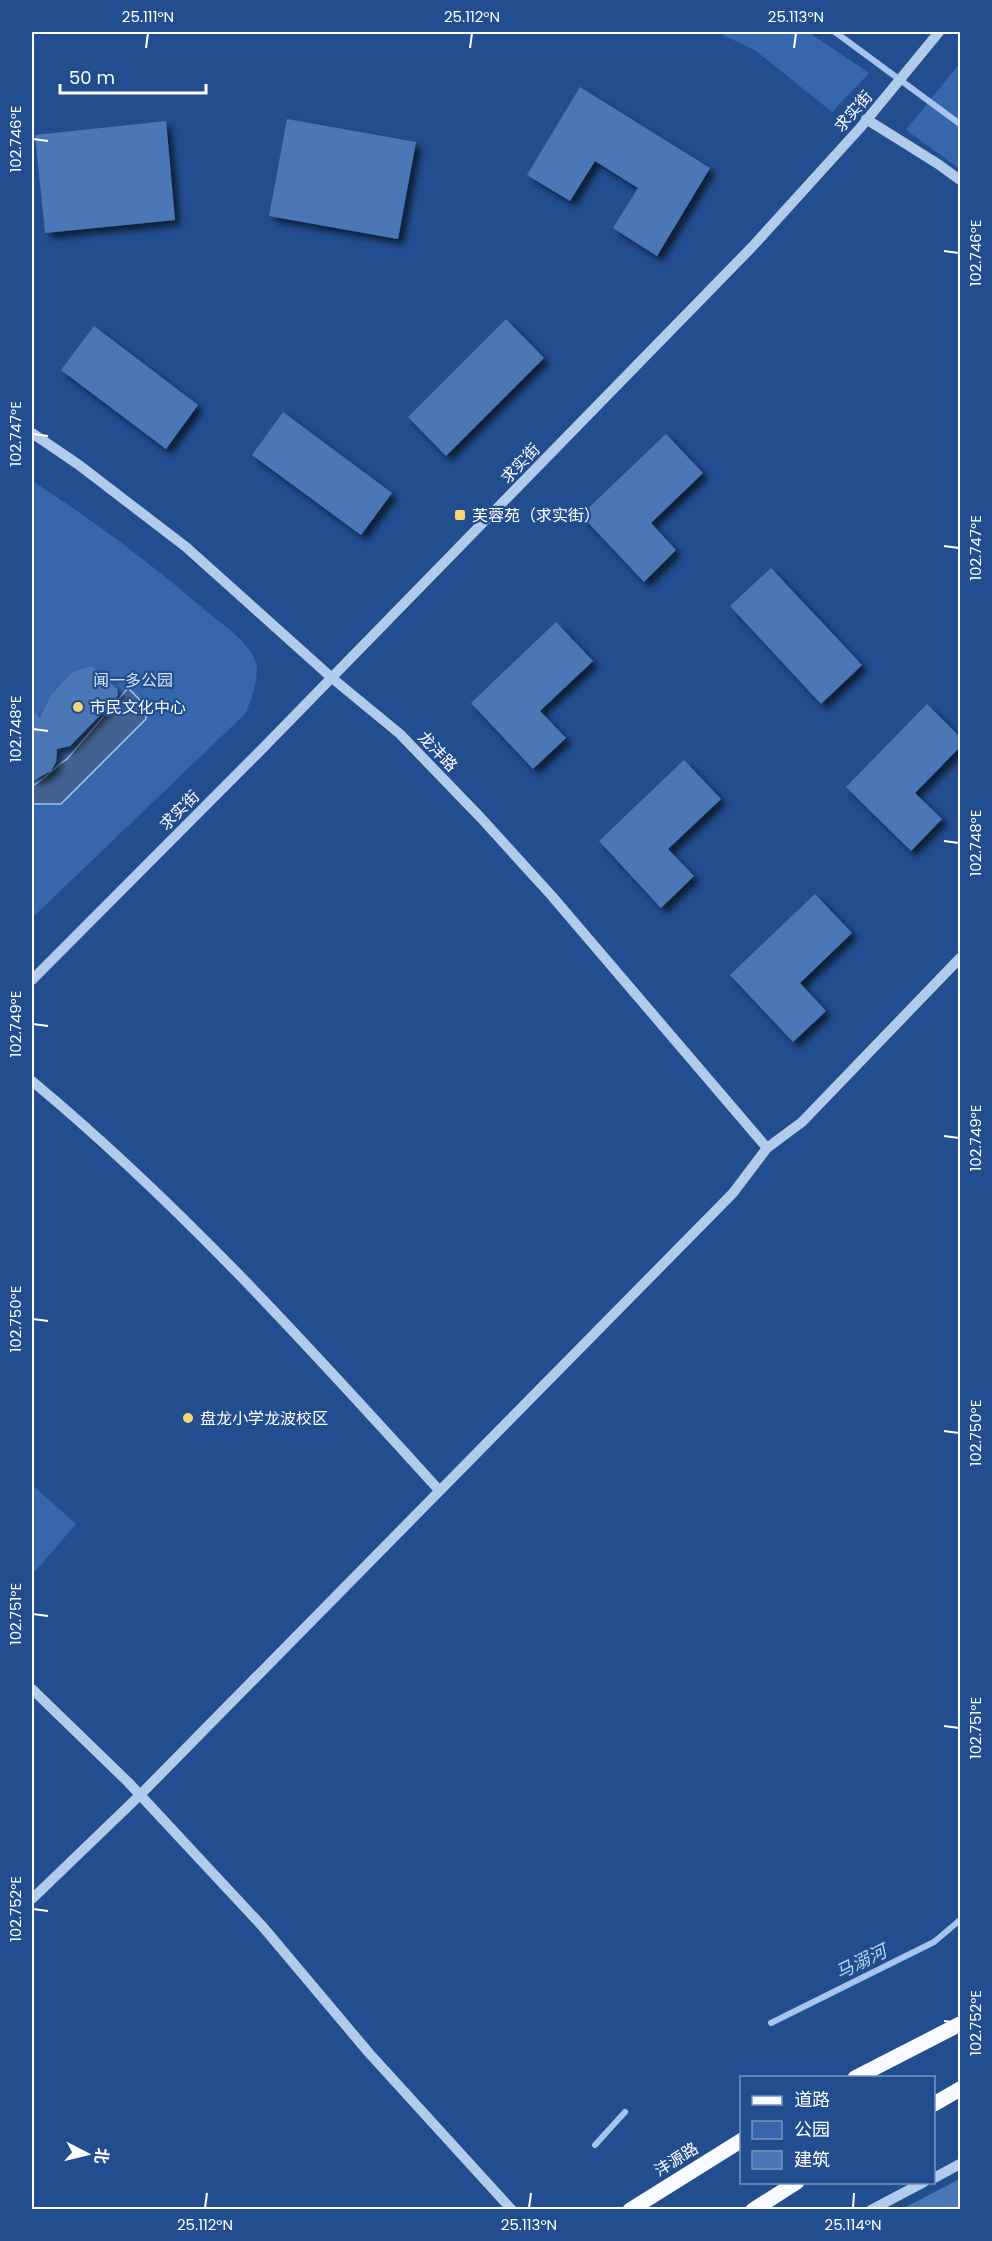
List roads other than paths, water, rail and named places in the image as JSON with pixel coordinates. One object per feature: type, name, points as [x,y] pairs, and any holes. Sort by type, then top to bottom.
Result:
[{"type":"main road","points":[[859,2076],[960,2024]]},
{"type":"main road","points":[[935,2103],[960,2089]]},
{"type":"main road","name":"沣源路","points":[[630,2210],[740,2141]]},
{"type":"main road","points":[[753,2210],[794,2184]]},
{"type":"street","name":"求实街","points":[[32,980],[332,678],[752,247],[878,106],[939,32]]},
{"type":"street","points":[[866,119],[960,180]]},
{"type":"street","name":"龙沣路","points":[[32,433],[79,465],[186,547],[332,678],[400,734],[559,904],[767,1148]]},
{"type":"street","points":[[32,1899],[140,1795],[733,1193],[767,1148],[802,1122],[960,958]]},
{"type":"street","points":[[32,1080],[171,1205],[345,1387],[439,1490]]},
{"type":"street","points":[[32,1689],[140,1795],[263,1928],[369,2053],[512,2210]]},
{"type":"street","points":[[935,2177],[960,2164]]},
{"type":"street","points":[[872,2210],[920,2184]]},
{"type":"waterway","points":[[835,32],[960,124]]},
{"type":"waterway","name":"马溺河","points":[[771,2023],[934,1942],[960,1920]]},
{"type":"waterway","name":"马溺河","points":[[595,2145],[625,2112]]},
{"type":"place","name":"芙蓉苑（求实街）","points":[[460,515]]},
{"type":"place","name":"市民文化中心","points":[[78,707]]},
{"type":"place","name":"盘龙小学龙波校区","points":[[188,1418]]},
{"type":"park label","name":"闻一多公园","points":[[133,680]]}]
